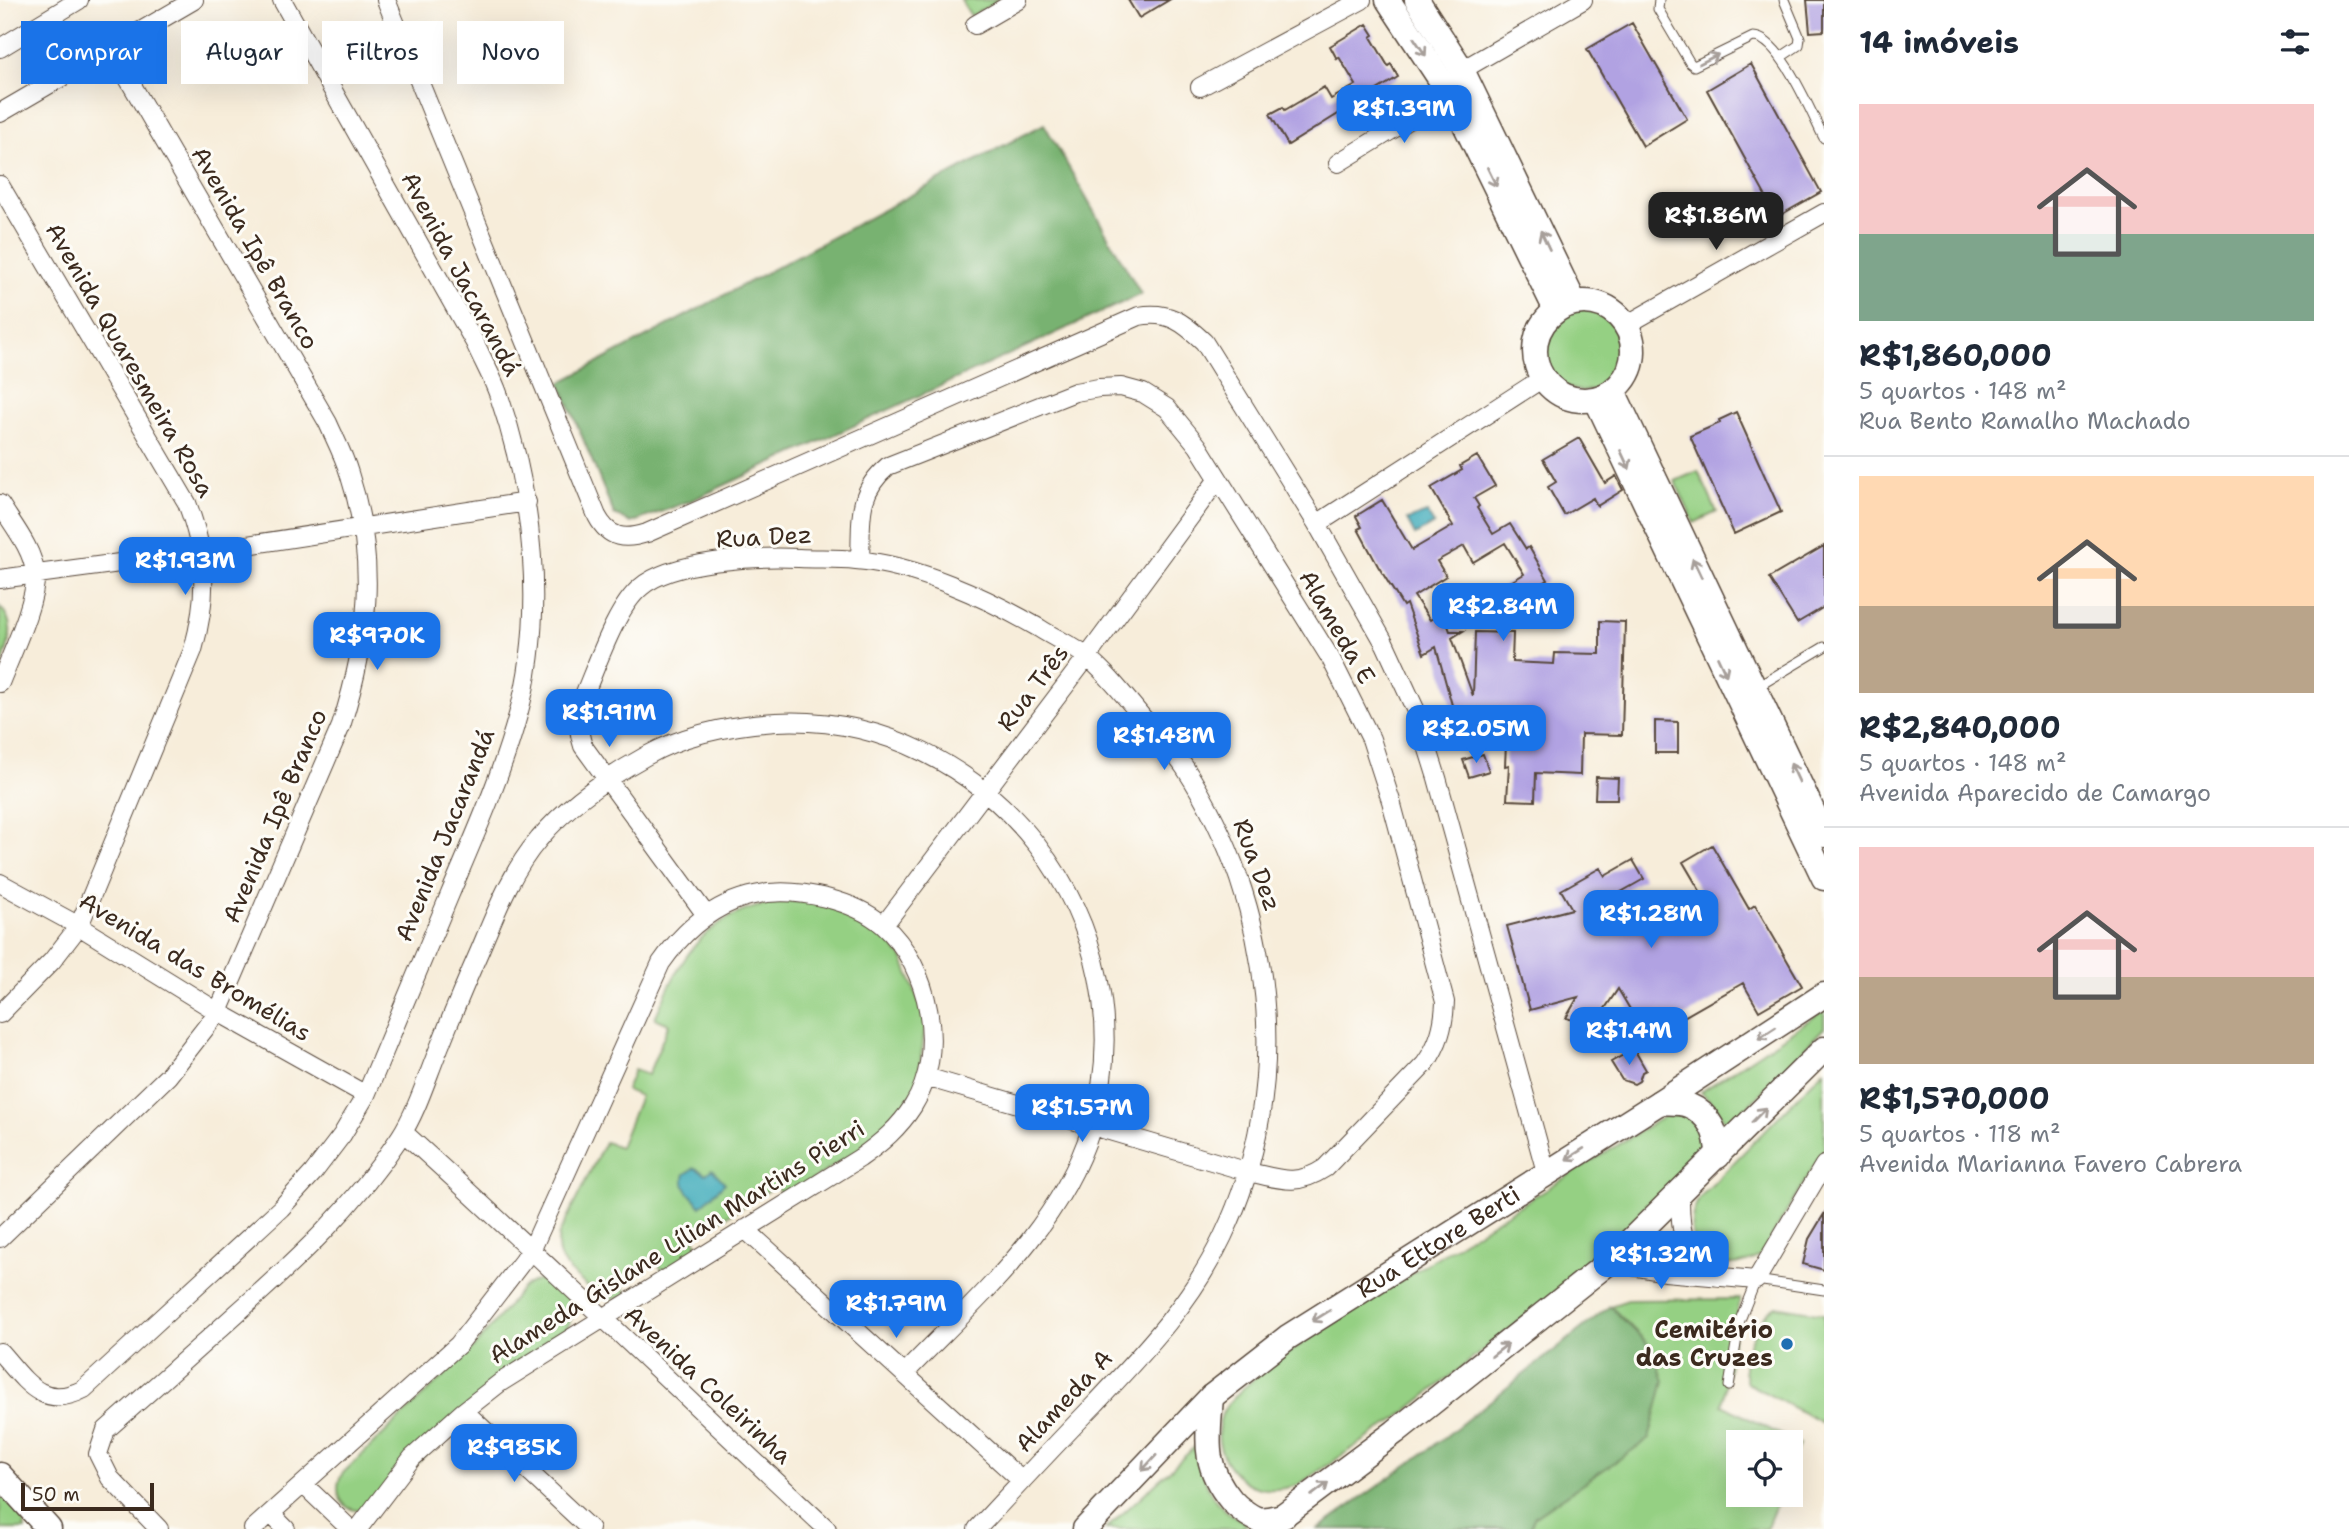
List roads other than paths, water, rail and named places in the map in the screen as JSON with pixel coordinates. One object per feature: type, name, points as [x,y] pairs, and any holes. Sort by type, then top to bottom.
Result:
[{"type":"street","points":[[0,48],[79,0]]},
{"type":"street","points":[[158,21],[194,0]]},
{"type":"street","name":"Avenida Jacarandá","points":[[0,1352],[32,1388],[51,1396],[62,1397],[84,1389],[281,1208],[321,1164],[366,1095],[499,778],[519,712],[530,643],[533,571],[527,502],[515,447],[498,394],[475,343],[282,0]]},
{"type":"street","points":[[386,0],[597,516],[608,531],[619,536],[631,538],[647,533],[1139,316],[1171,316],[1204,342],[1317,524],[1385,643],[1416,711],[1546,1172]]},
{"type":"street","points":[[975,25],[1018,0]]},
{"type":"street","points":[[1200,87],[1362,0]]},
{"type":"street","points":[[1388,0],[1450,94],[1565,306]]},
{"type":"street","points":[[1462,70],[1583,0]]},
{"type":"street","points":[[1424,2],[1462,70],[1565,306]]},
{"type":"street","points":[[0,113],[50,84]]},
{"type":"street","name":"Avenida Ipê Branco","points":[[0,1238],[168,1076],[218,1012],[341,726],[357,677],[365,627],[368,577],[362,528],[349,472],[328,423],[131,84]]},
{"type":"street","points":[[1338,163],[1450,94]]},
{"type":"street","name":"Avenida Quaresmeira Rosa","points":[[0,185],[187,503],[202,552],[205,586],[202,618],[193,650],[79,926],[52,961],[0,1014]]},
{"type":"street","points":[[1626,325],[1824,214]]},
{"type":"street","points":[[1594,302],[1613,310],[1626,325],[1633,342],[1633,360],[1626,377],[1604,395],[1576,399],[1558,392],[1543,377],[1536,360],[1536,342],[1543,324],[1565,306],[1594,302]]},
{"type":"street","points":[[1317,524],[1543,377]]},
{"type":"street","name":"Alameda E","points":[[860,560],[863,498],[876,476],[888,466],[1075,393],[1099,388],[1121,387],[1151,398],[1167,408],[1198,446],[1331,659],[1371,739],[1391,801],[1445,1002],[1442,1033],[1429,1057],[1325,1168],[1298,1181],[1283,1181],[1249,1172],[926,1077]]},
{"type":"street","points":[[1604,395],[1754,689],[1824,835]]},
{"type":"street","points":[[1604,395],[1824,878]]},
{"type":"street","name":"Rua Três","points":[[884,925],[1218,479]]},
{"type":"street","points":[[0,579],[202,552],[527,502]]},
{"type":"street","points":[[0,504],[27,552],[35,573],[27,611],[0,683]]},
{"type":"street","name":"Rua Dez","points":[[706,915],[583,746],[578,732],[582,702],[624,606],[639,588],[651,579],[670,572],[734,559],[860,560],[919,574],[970,593],[1020,617],[1087,657],[1183,764],[1210,810],[1239,878],[1256,935],[1265,983],[1267,1027],[1262,1100],[1249,1172],[1223,1237],[1184,1305]]},
{"type":"street","points":[[159,1529],[110,1478],[98,1454],[106,1430],[310,1248],[355,1199],[403,1132],[493,917],[513,877],[538,839],[583,796],[607,779],[651,753],[698,734],[748,724],[798,721],[849,727],[898,741],[944,762],[986,791],[1020,823],[1049,859],[1072,900],[1090,943],[1100,989],[1104,1035],[1101,1082],[1091,1127],[1075,1170],[1053,1210],[1026,1247],[904,1374]]},
{"type":"street","name":"Avenida das Bromélias","points":[[0,883],[79,926],[218,1012],[366,1095]]},
{"type":"street","name":"Alameda Gislane Lílian Martins Pierri","points":[[253,1529],[458,1345],[533,1249],[661,963],[675,943],[706,915],[730,901],[780,891],[807,893],[837,900],[884,925],[909,957],[923,984],[929,1014],[931,1048],[926,1077],[915,1104],[900,1125],[881,1143],[501,1382],[412,1458],[358,1529]]},
{"type":"street","name":"Rua Ettore Berti","points":[[1085,1529],[1211,1397],[1288,1337],[1824,995]]},
{"type":"street","points":[[1211,1397],[1208,1444],[1212,1471],[1218,1484],[1235,1505],[1259,1519],[1275,1522],[1566,1299],[1609,1262],[1824,1049]]},
{"type":"street","points":[[1660,1102],[1687,1104],[1708,1119],[1718,1139],[1718,1156]]},
{"type":"street","name":"Avenida Coleirinha","points":[[403,1132],[533,1249],[601,1318],[827,1529]]},
{"type":"street","points":[[1609,1262],[1665,1272],[1756,1280],[1824,1165]]},
{"type":"street","points":[[1680,1193],[1680,1220],[1686,1244],[1696,1259],[1718,1277]]},
{"type":"street","points":[[745,1229],[1022,1481]]},
{"type":"street","name":"Alameda A","points":[[977,1529],[1156,1339],[1184,1305]]},
{"type":"street","points":[[464,1411],[590,1529]]},
{"type":"street","points":[[0,1475],[41,1525]]},
{"type":"street","points":[[303,1485],[350,1529]]},
{"type":"street","points":[[272,1514],[286,1529]]},
{"type":"lane","points":[[1659,0],[1658,9],[1694,66],[1753,37],[1761,36],[1781,57],[1824,138]]},
{"type":"lane","points":[[1781,57],[1799,45],[1800,38],[1784,0]]},
{"type":"lane","points":[[1754,689],[1824,647]]},
{"type":"lane","points":[[1729,1386],[1740,1320],[1756,1280],[1824,1290]]},
{"type":"water","points":[[1427,513],[1434,524],[1415,535],[1407,520]]},
{"type":"water","points":[[695,1168],[706,1174],[712,1169],[725,1183],[701,1206],[684,1184],[685,1174]]},
{"type":"place","name":"Cemitério das Cruzes","points":[[1787,1344]]}]
